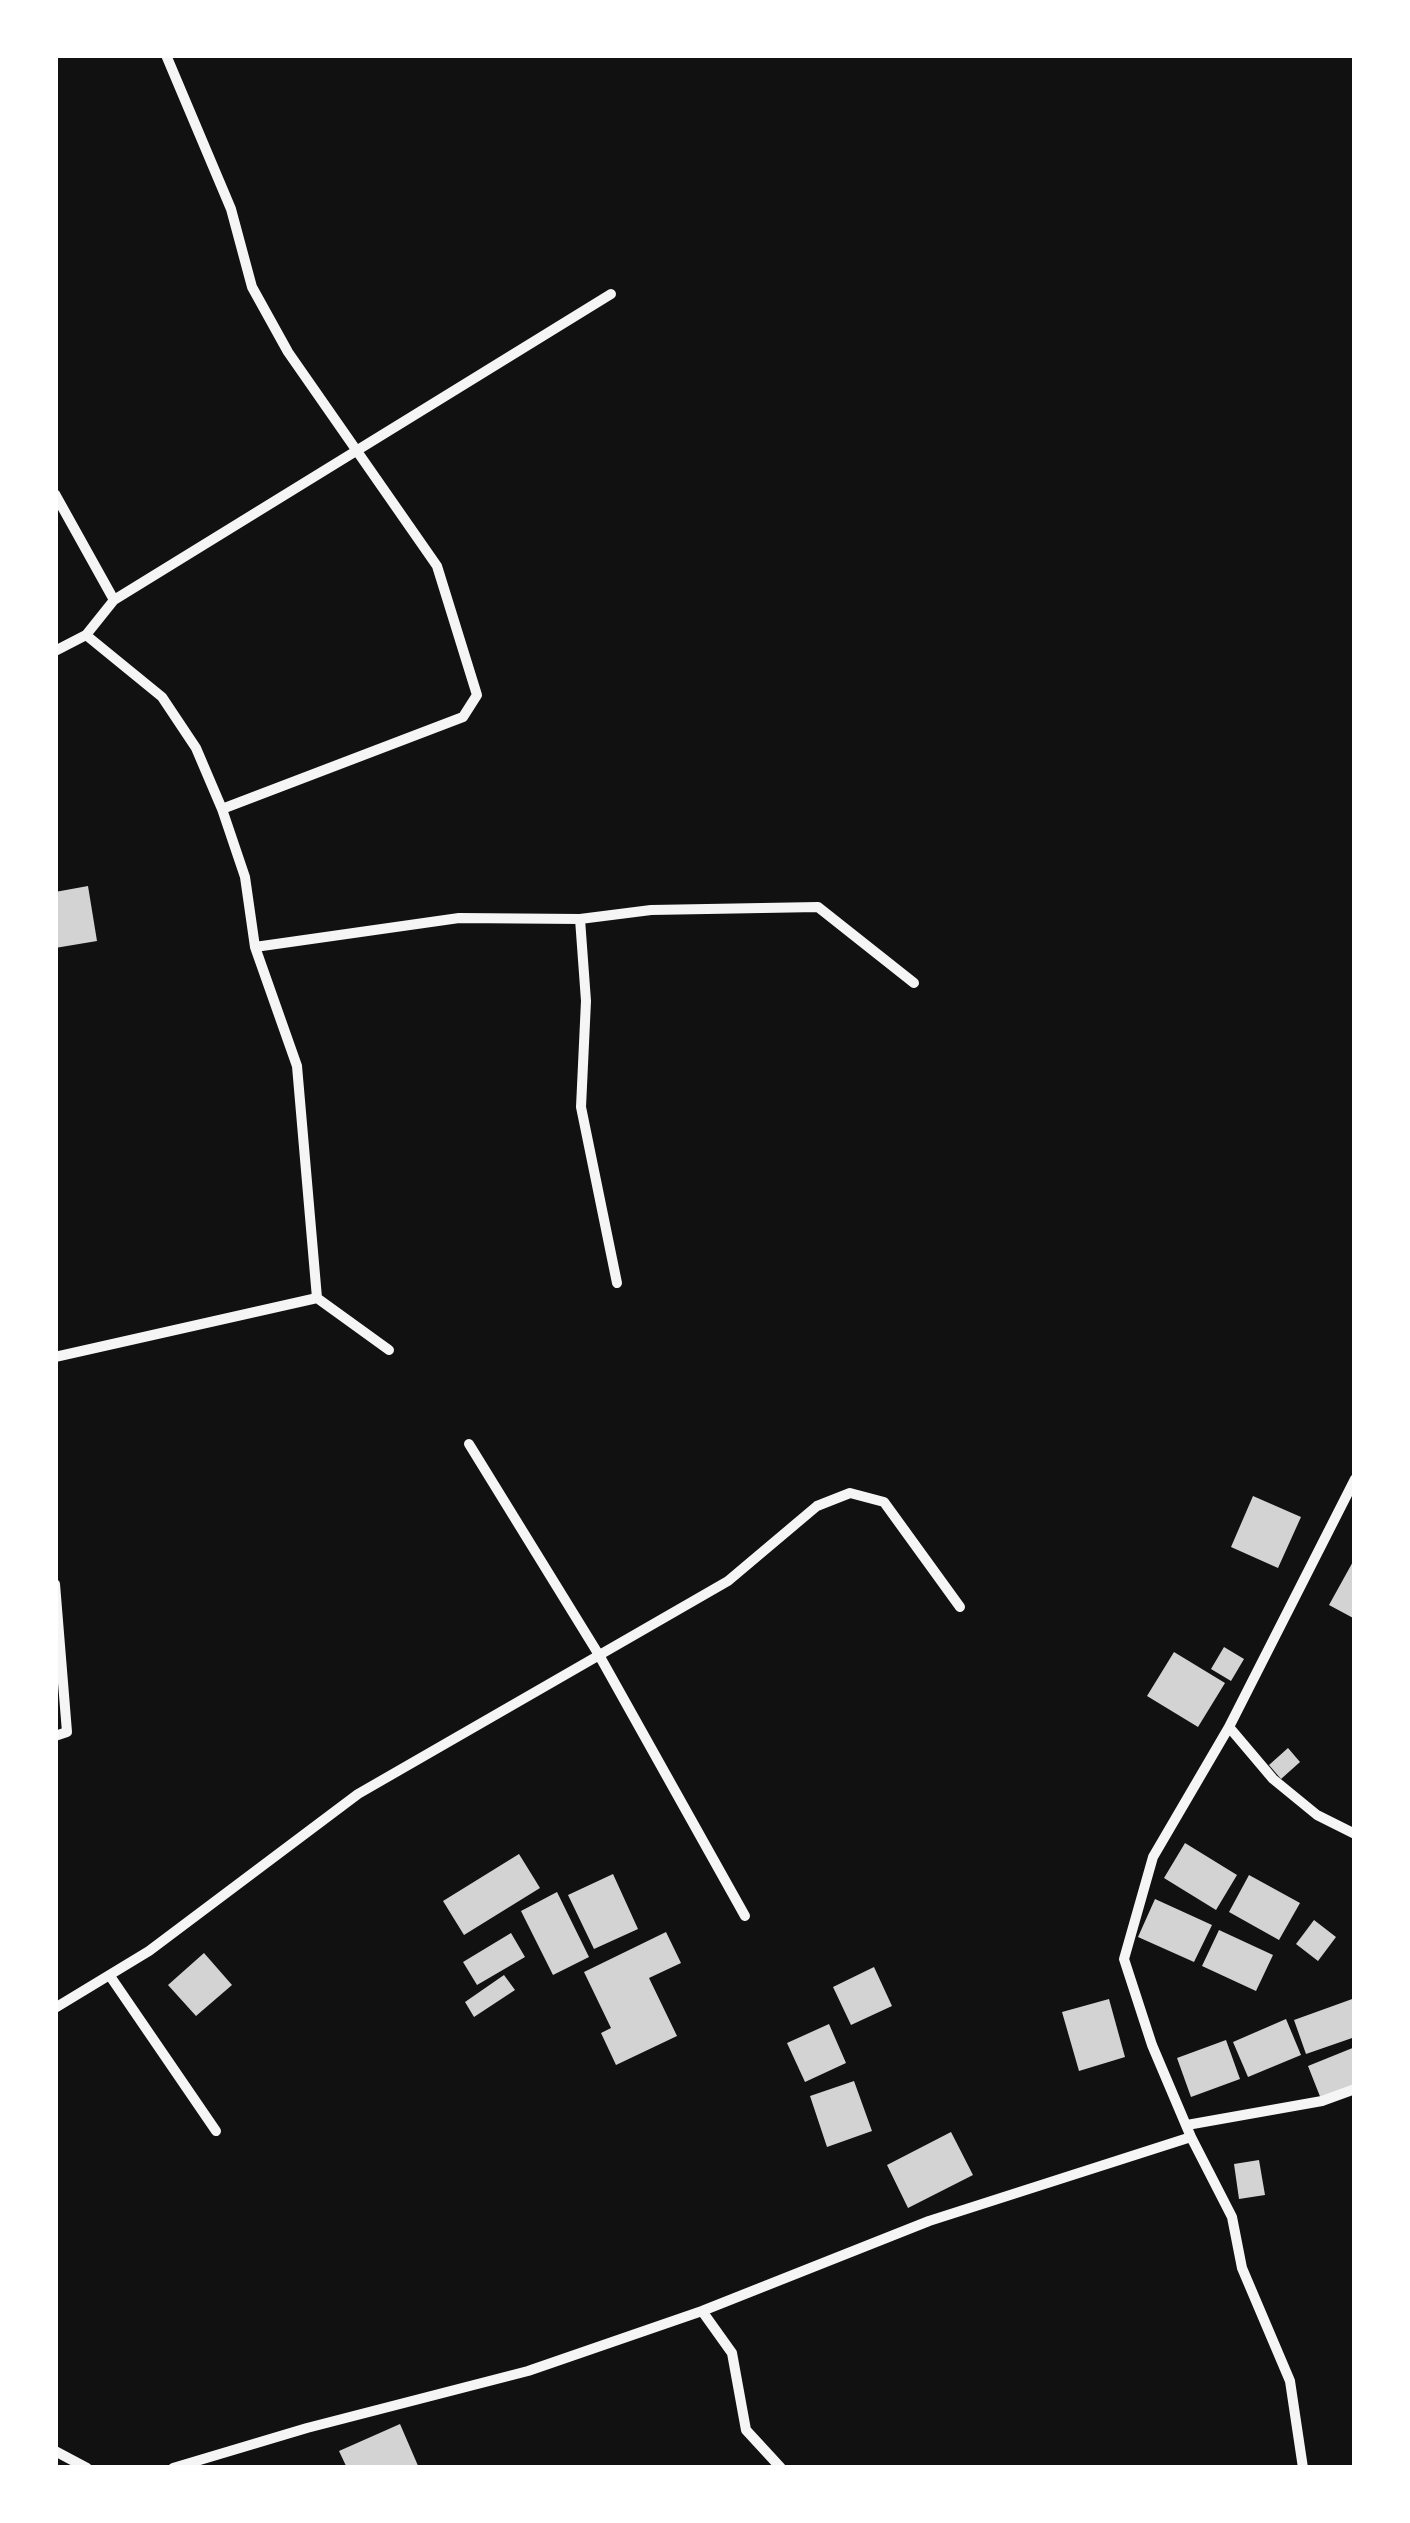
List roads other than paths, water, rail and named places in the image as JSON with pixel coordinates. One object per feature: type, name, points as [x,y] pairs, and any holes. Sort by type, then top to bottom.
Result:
[{"type":"street","points":[[166,55],[231,209],[252,287],[288,352],[436,566],[477,695],[463,717],[222,809]]},
{"type":"street","points":[[55,651],[86,635],[114,600],[149,575],[358,452],[611,294]]},
{"type":"street","points":[[55,494],[114,600]]},
{"type":"street","points":[[86,635],[162,697],[196,748],[222,809],[245,877],[255,947],[296,1066],[318,1298],[388,1350]]},
{"type":"street","points":[[255,947],[459,918],[580,920],[650,910],[818,907],[914,983]]},
{"type":"street","points":[[580,920],[586,1001],[580,1108],[618,1284]]},
{"type":"street","points":[[55,1357],[318,1298]]},
{"type":"street","points":[[468,1444],[598,1655],[745,1916]]},
{"type":"street","points":[[1303,2468],[1290,2382],[1242,2268],[1232,2216],[1152,2045],[1124,1960],[1153,1858],[1229,1727],[1355,1479]]},
{"type":"street","points":[[55,2008],[150,1951],[358,1794],[728,1582],[816,1506],[850,1493],[884,1502],[960,1607]]},
{"type":"street","points":[[55,1584],[67,1732],[55,1736]]},
{"type":"street","points":[[1229,1727],[1272,1779],[1318,1815],[1355,1834]]},
{"type":"street","points":[[110,1976],[216,2131]]},
{"type":"street","points":[[173,2468],[307,2428],[528,2372],[702,2312],[928,2221],[1189,2130],[1322,2102],[1355,2089]]},
{"type":"street","points":[[702,2312],[732,2353],[746,2430],[781,2468]]},
{"type":"street","points":[[55,2451],[88,2468]]}]
